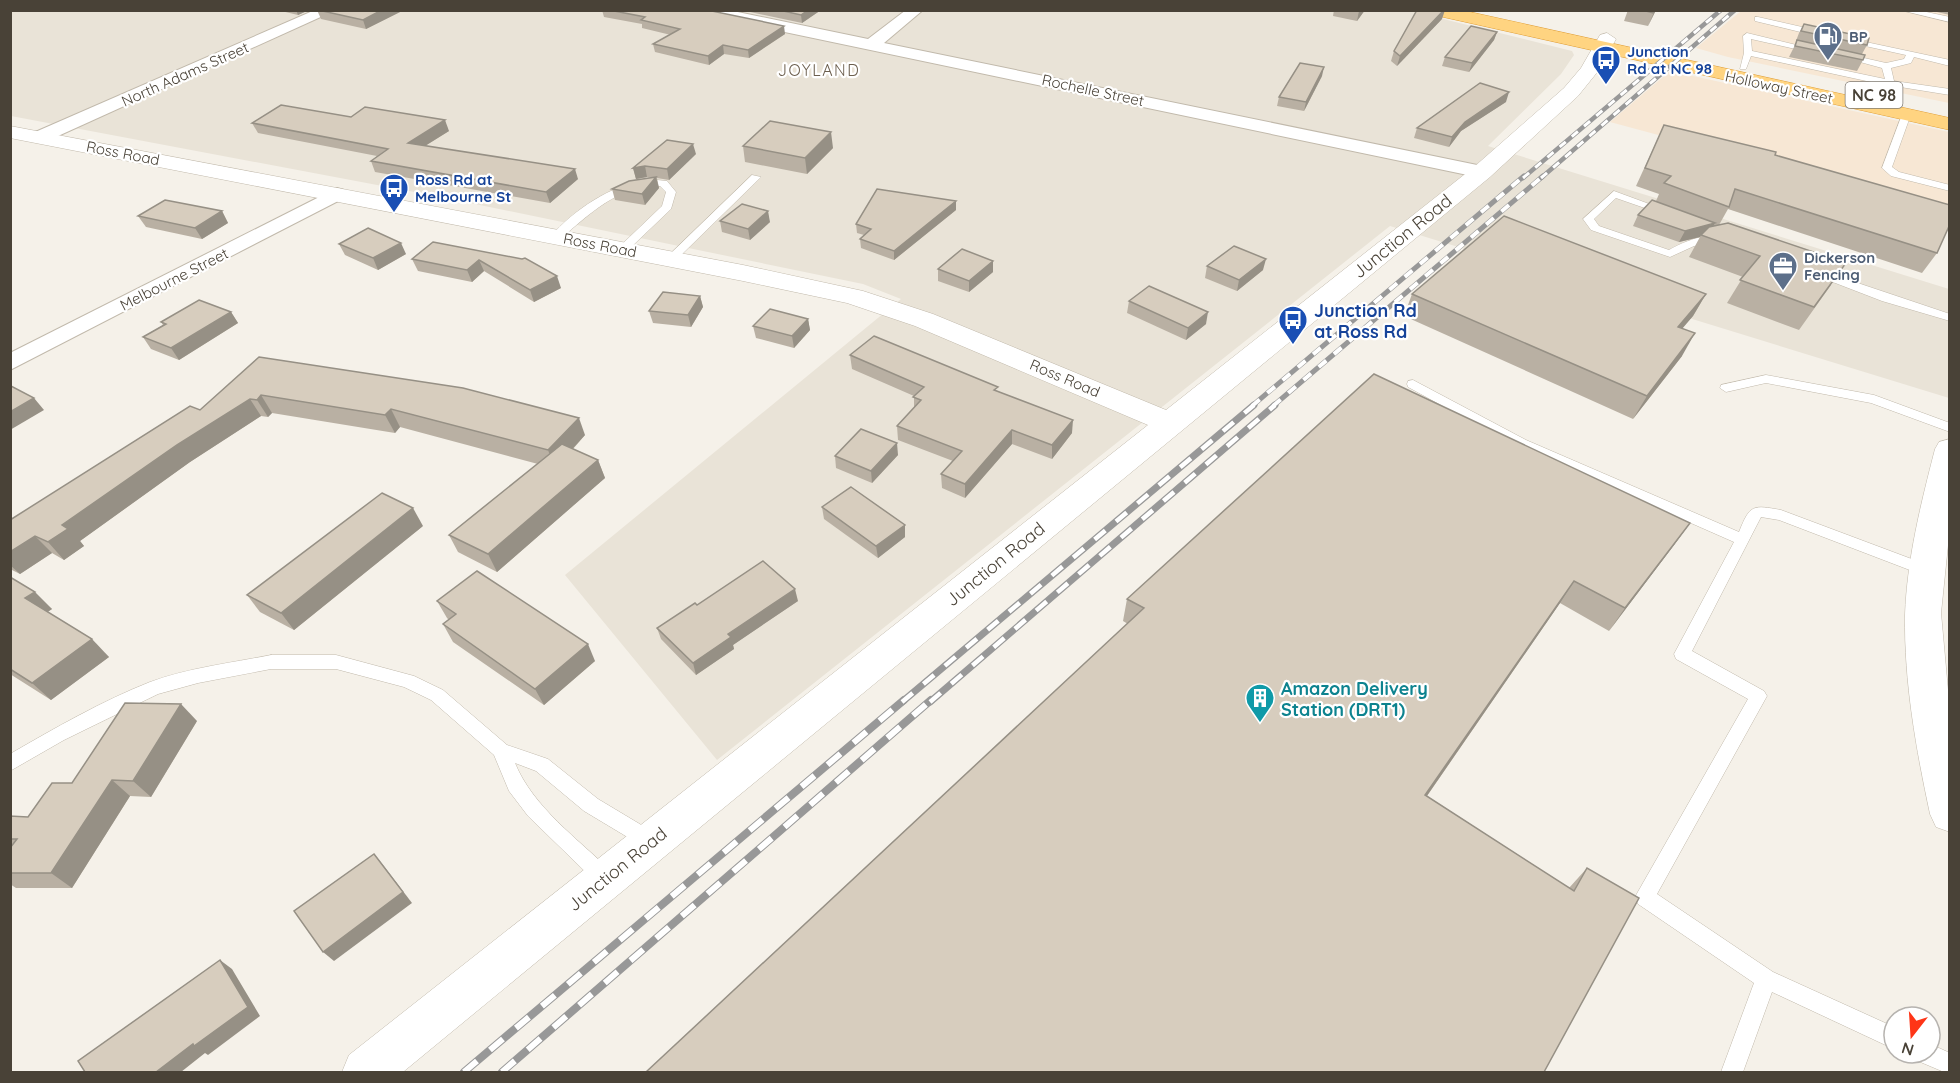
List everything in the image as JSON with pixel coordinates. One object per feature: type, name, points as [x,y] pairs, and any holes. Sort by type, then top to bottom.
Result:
[{"type":"highway","name":"Holloway Street","points":[[1434,10],[1604,44],[1746,60],[1889,91],[1950,111]]},
{"type":"highway","name":"Holloway Street","points":[[1473,10],[1604,44],[1950,124]]},
{"type":"street","name":"North Adams Street","points":[[40,137],[329,10]]},
{"type":"street","name":"Rochelle Street","points":[[703,10],[1482,172]]},
{"type":"street","points":[[872,44],[916,10]]},
{"type":"street","name":"Junction Road","points":[[366,1072],[1482,172],[1571,92],[1589,70],[1604,44]]},
{"type":"street","name":"Ross Road","points":[[10,132],[623,249],[854,297],[914,317],[1170,423]]},
{"type":"street","name":"Melbourne Street","points":[[10,363],[337,194]]},
{"type":"street","points":[[1950,449],[1928,571],[1923,614],[1927,666],[1950,814]]},
{"type":"lane","points":[[1746,60],[1751,26],[1768,10]]},
{"type":"lane","points":[[1904,10],[1950,20]]},
{"type":"lane","points":[[1751,26],[1950,63]]},
{"type":"lane","points":[[1751,26],[1886,66],[1908,61],[1911,54]]},
{"type":"lane","points":[[1886,66],[1889,91],[1950,92]]},
{"type":"lane","points":[[1906,114],[1887,168],[1895,174],[1950,188]]},
{"type":"lane","points":[[671,259],[756,177]]},
{"type":"lane","points":[[556,237],[601,200],[626,186],[650,181],[663,183],[671,192],[668,207],[623,249]]},
{"type":"lane","points":[[1682,217],[1614,194],[1588,219],[1595,228],[1670,254],[1691,243],[1726,238],[1712,229]]},
{"type":"lane","points":[[1804,267],[1886,298],[1950,318]]},
{"type":"lane","points":[[1726,387],[1766,379],[1874,399],[1950,428]]},
{"type":"lane","points":[[1413,384],[1521,443],[1743,540]]},
{"type":"lane","points":[[1882,1032],[1766,979],[1645,897],[1758,696],[1682,654],[1743,540],[1752,517],[1758,511],[1781,515],[1928,571]]},
{"type":"lane","points":[[10,763],[58,735],[154,688],[234,668],[305,661],[336,662],[408,681],[437,695],[501,750],[542,765],[591,805],[651,841]]},
{"type":"lane","points":[[501,750],[515,785],[535,810],[605,878]]},
{"type":"lane","points":[[1732,1072],[1766,979]]},
{"type":"shaded area","points":[[10,11],[1411,11],[1572,51],[1574,55],[1561,74],[1488,146],[1949,289],[1949,398],[1390,226],[717,760],[565,575],[901,299],[863,284],[446,198],[11,116]]},
{"type":"shaded area","points":[[1741,11],[1949,11],[1949,103],[1728,57],[1696,48]]},
{"type":"shaded area","points":[[1670,71],[1949,132],[1949,213],[1610,122]]},
{"type":"building","points":[[318,10],[382,10],[363,20]]},
{"type":"building","points":[[609,10],[707,10],[784,26],[748,50],[723,45],[708,56],[653,44],[680,29],[641,20],[645,17]]},
{"type":"building","points":[[779,10],[808,10],[801,15]]},
{"type":"building","points":[[1417,10],[1444,10],[1400,56],[1394,51]]},
{"type":"building","points":[[1804,24],[1869,38],[1867,45],[1801,31]]},
{"type":"building","points":[[1471,26],[1497,32],[1472,63],[1445,57]]},
{"type":"building","points":[[1797,40],[1865,55],[1863,60],[1795,46]]},
{"type":"building","points":[[1300,63],[1324,67],[1306,102],[1279,97]]},
{"type":"building","points":[[1480,83],[1509,92],[1465,122],[1452,137],[1417,128]]},
{"type":"building","points":[[281,105],[351,117],[365,107],[445,120],[408,143],[575,169],[546,192],[371,161],[388,149],[252,123]]},
{"type":"building","points":[[770,121],[831,132],[805,158],[743,146]]},
{"type":"building","points":[[1664,125],[1776,152],[1775,155],[1950,205],[1950,224],[1937,253],[1735,189],[1729,207],[1664,183],[1671,176],[1645,168]]},
{"type":"building","points":[[667,140],[693,144],[667,169],[645,166],[633,168]]},
{"type":"building","points":[[656,177],[642,194],[612,189],[629,181]]},
{"type":"building","points":[[877,189],[956,201],[894,251],[860,239],[871,229],[856,224]]},
{"type":"building","points":[[165,200],[222,211],[195,228],[138,216]]},
{"type":"building","points":[[1652,200],[1715,223],[1685,231],[1638,215]]},
{"type":"building","points":[[742,204],[768,211],[748,229],[720,221]]},
{"type":"building","points":[[1504,216],[1706,294],[1678,327],[1695,333],[1647,396],[1412,294]]},
{"type":"building","points":[[1728,223],[1846,263],[1814,307],[1740,280],[1760,256],[1701,235],[1709,227]]},
{"type":"building","points":[[368,228],[401,243],[373,258],[339,244]]},
{"type":"building","points":[[433,242],[525,258],[557,276],[530,290],[479,260],[467,270],[412,259]]},
{"type":"building","points":[[1234,246],[1266,259],[1239,280],[1207,266]]},
{"type":"building","points":[[962,249],[993,261],[969,281],[938,269]]},
{"type":"building","points":[[1149,286],[1208,312],[1188,328],[1129,301]]},
{"type":"building","points":[[663,292],[700,296],[688,315],[649,311]]},
{"type":"building","points":[[199,300],[231,312],[171,348],[143,337],[166,324],[161,322]]},
{"type":"building","points":[[770,309],[808,319],[792,336],[753,326]]},
{"type":"building","points":[[874,336],[998,387],[994,390],[1073,420],[1052,445],[1012,430],[965,484],[941,474],[962,451],[897,426],[921,400],[913,397],[924,387],[850,355]]},
{"type":"building","points":[[259,357],[463,388],[579,418],[548,450],[391,409],[385,415],[261,395],[257,400],[250,399],[177,445],[62,525],[68,529],[48,542],[35,536],[10,552],[10,520],[190,406],[200,410]]},
{"type":"building","name":"Amazon Delivery Station (DRT1)","points":[[1374,374],[1690,523],[1625,608],[1574,581],[1425,795],[1574,891],[1587,868],[1639,898],[1544,1072],[646,1072],[1144,608],[1127,599]]},
{"type":"building","points":[[11,386],[34,398],[10,412]]},
{"type":"building","points":[[861,429],[897,443],[871,471],[835,456]]},
{"type":"building","points":[[562,444],[598,460],[488,554],[449,535]]},
{"type":"building","points":[[851,487],[905,525],[876,546],[822,507]]},
{"type":"building","points":[[382,493],[413,508],[281,613],[247,595]]},
{"type":"building","points":[[763,561],[795,589],[728,634],[731,637],[693,663],[657,628],[695,603],[697,605]]},
{"type":"building","points":[[477,571],[588,644],[535,689],[443,624],[456,614],[437,601]]},
{"type":"building","points":[[10,577],[35,592],[25,598],[92,639],[32,683],[10,669]]},
{"type":"building","points":[[125,703],[181,704],[133,781],[112,780],[51,873],[10,873],[10,848],[17,839],[10,839],[10,816],[28,817],[52,783],[72,783]]},
{"type":"building","points":[[374,854],[403,892],[323,952],[294,911]]},
{"type":"building","points":[[220,960],[248,1007],[156,1072],[85,1072],[78,1061]]},
{"type":"railway","points":[[1523,178],[1721,10]]},
{"type":"railway","points":[[1541,178],[1735,10]]},
{"type":"railway","points":[[1252,406],[1524,176]]},
{"type":"railway","points":[[1273,406],[1543,176]]},
{"type":"railway","points":[[902,702],[1254,405]]},
{"type":"railway","points":[[930,702],[1275,405]]},
{"type":"railway","points":[[464,1072],[904,700]]},
{"type":"railway","points":[[502,1072],[931,700]]},
{"type":"place","name":"BP","points":[[1828,62]]},
{"type":"place","name":"Junction Rd at NC 98","points":[[1606,86]]},
{"type":"place","name":"Ross Rd at Melbourne St","points":[[394,214]]},
{"type":"place","name":"Dickerson Fencing","points":[[1783,292]]},
{"type":"place","name":"Junction Rd at Ross Rd","points":[[1293,346]]},
{"type":"place","name":"Amazon Delivery Station (DRT1)","points":[[1260,724]]},
{"type":"district","name":"JOYLAND","points":[[819,70]]}]
